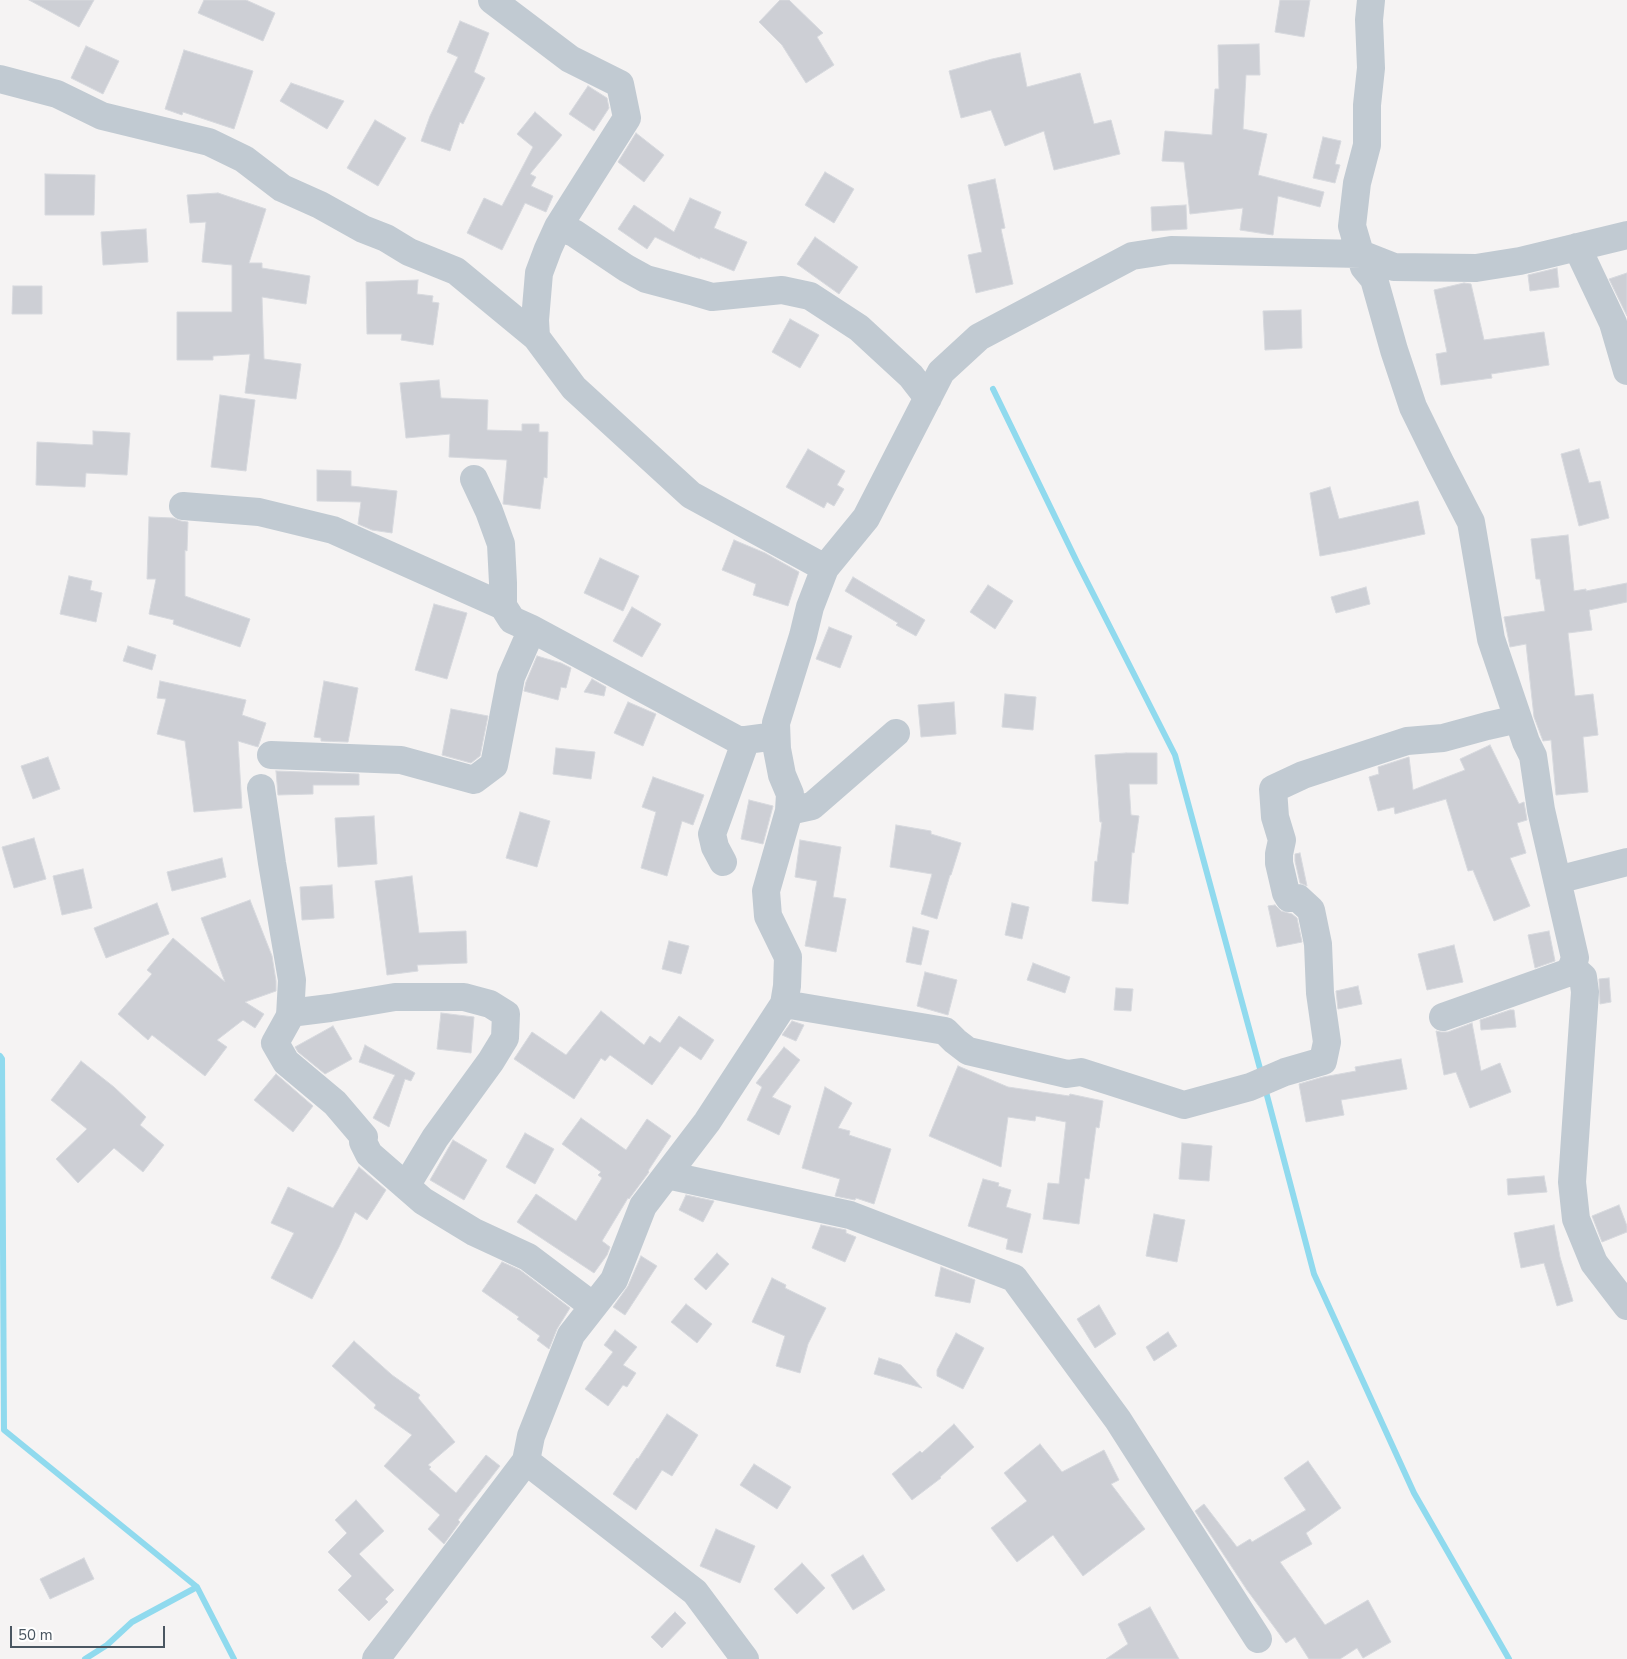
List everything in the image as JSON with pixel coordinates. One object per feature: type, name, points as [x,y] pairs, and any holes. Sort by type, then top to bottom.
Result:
[{"type":"street","points":[[492,0],[570,58],[620,84],[627,118],[558,227],[548,249],[539,273],[535,320],[536,337]]},
{"type":"street","points":[[1371,0],[1369,20],[1371,68],[1367,144],[1357,182],[1352,226],[1364,267],[1374,279],[1394,350],[1413,407],[1471,522],[1491,639],[1518,720],[1533,756],[1541,810],[1575,958],[1572,967],[1566,973],[1443,1017]]},
{"type":"street","points":[[0,79],[57,94],[102,116],[209,142],[244,159],[282,188],[320,205],[363,229],[386,238],[409,252],[456,271],[536,337],[574,388],[691,495],[825,568]]},
{"type":"street","points":[[558,227],[574,233],[646,279],[712,297],[782,290],[810,296],[859,328],[911,376],[928,398]]},
{"type":"street","points":[[376,1659],[526,1461],[531,1436],[571,1335],[614,1280],[643,1206],[707,1122],[784,1004],[788,957],[768,916],[766,891],[789,811],[790,794],[782,775],[776,723],[804,636],[810,607],[825,568],[866,518],[941,372],[979,336],[1132,256],[1171,250],[1361,254],[1394,267],[1476,268],[1520,261],[1627,235]]},
{"type":"street","points":[[1577,247],[1613,323],[1627,371]]},
{"type":"street","points":[[474,479],[489,511],[501,544],[504,583],[503,606]]},
{"type":"street","points":[[183,506],[259,512],[333,530],[503,606],[512,620],[532,628],[738,740],[776,736]]},
{"type":"street","points":[[271,755],[401,760],[474,780],[494,765],[511,677],[532,628]]},
{"type":"street","points":[[784,1004],[945,1031],[968,1051],[1067,1074],[1081,1072],[1184,1104],[1250,1086],[1285,1072],[1323,1061],[1327,1042],[1320,993],[1318,944],[1311,910],[1298,898],[1289,898],[1286,893],[1279,863],[1278,854],[1282,840],[1275,817],[1273,789],[1303,775],[1407,741],[1443,738],[1518,720]]},
{"type":"street","points":[[789,811],[812,806],[896,733]]},
{"type":"street","points":[[723,862],[715,847],[712,834],[746,740]]},
{"type":"street","points":[[261,788],[292,980],[290,1016],[275,1043],[286,1062],[335,1103],[364,1136],[363,1142],[369,1154],[423,1201],[474,1232],[528,1257],[593,1306]]},
{"type":"street","points":[[1557,880],[1627,862]]},
{"type":"street","points":[[1572,967],[1583,977],[1586,992],[1572,1182],[1576,1219],[1594,1263],[1627,1306]]},
{"type":"street","points":[[290,1013],[394,997],[464,997],[490,1004],[506,1014],[505,1038],[491,1061],[435,1138],[406,1186]]},
{"type":"street","points":[[667,1175],[850,1215],[1014,1278],[1118,1420],[1258,1639]]},
{"type":"street","points":[[526,1461],[695,1592],[745,1659]]},
{"type":"building","points":[[29,0],[94,0],[79,27]]},
{"type":"building","points":[[204,0],[246,0],[275,13],[263,41],[198,13]]},
{"type":"building","points":[[780,0],[789,0],[823,33],[817,37],[834,65],[806,83],[782,45],[759,22]]},
{"type":"building","points":[[1280,0],[1310,0],[1304,37],[1275,32]]},
{"type":"building","points":[[460,21],[489,33],[474,72],[485,78],[463,124],[460,122],[450,151],[421,141],[430,116],[458,57],[447,52]]},
{"type":"building","points":[[1259,44],[1260,75],[1246,75],[1243,129],[1267,134],[1258,175],[1324,192],[1320,207],[1278,196],[1273,235],[1240,230],[1243,208],[1190,214],[1184,162],[1162,161],[1165,131],[1212,135],[1215,89],[1219,89],[1218,45]]},
{"type":"building","points":[[86,46],[119,61],[103,94],[71,78]]},
{"type":"building","points":[[184,50],[253,71],[234,129],[183,112],[182,115],[165,109]]},
{"type":"building","points":[[1020,53],[1027,87],[1080,73],[1094,124],[1111,120],[1120,154],[1054,170],[1044,131],[1005,146],[991,110],[961,118],[949,71]]},
{"type":"building","points":[[291,83],[344,101],[327,129],[280,101]]},
{"type":"building","points":[[588,86],[607,98],[609,108],[594,131],[569,114]]},
{"type":"building","points":[[535,112],[562,135],[530,174],[536,177],[531,186],[553,196],[546,212],[525,203],[502,250],[467,233],[484,198],[502,206],[533,147],[517,134]]},
{"type":"building","points":[[375,120],[406,138],[378,186],[347,168]]},
{"type":"building","points":[[636,133],[664,155],[644,182],[618,162]]},
{"type":"building","points":[[1323,137],[1341,141],[1335,164],[1340,165],[1335,183],[1313,178]]},
{"type":"building","points":[[825,172],[854,189],[834,223],[805,205]]},
{"type":"building","points":[[45,174],[95,175],[94,215],[45,215]]},
{"type":"building","points":[[995,179],[1005,228],[1001,229],[1013,284],[976,293],[968,255],[982,252],[968,185]]},
{"type":"building","points":[[218,193],[266,209],[249,263],[262,263],[262,268],[310,276],[306,304],[262,297],[264,359],[301,364],[296,399],[245,393],[250,354],[213,356],[213,360],[177,360],[177,312],[232,312],[232,265],[202,262],[206,222],[190,223],[187,195]]},
{"type":"building","points":[[690,198],[721,212],[714,228],[747,242],[734,271],[700,257],[700,259],[655,237],[647,249],[618,229],[634,205],[674,232]]},
{"type":"building","points":[[1186,205],[1187,229],[1152,231],[1151,207]]},
{"type":"building","points":[[146,229],[148,262],[103,265],[101,232]]},
{"type":"building","points":[[815,237],[858,267],[839,294],[797,264]]},
{"type":"building","points":[[1557,268],[1559,287],[1530,291],[1528,275]]},
{"type":"building","points":[[1627,273],[1627,316],[1609,279]]},
{"type":"building","points":[[418,280],[417,294],[433,296],[432,302],[439,303],[433,345],[401,340],[402,334],[367,334],[366,282]]},
{"type":"building","points":[[1464,283],[1471,284],[1484,340],[1544,332],[1549,365],[1491,374],[1492,378],[1441,385],[1436,354],[1447,352],[1434,290]]},
{"type":"building","points":[[13,286],[42,286],[42,314],[12,314]]},
{"type":"building","points":[[1301,310],[1302,348],[1265,350],[1263,311]]},
{"type":"building","points":[[790,319],[819,335],[800,368],[772,352]]},
{"type":"building","points":[[439,380],[441,398],[488,400],[487,430],[522,431],[522,424],[539,424],[539,432],[548,432],[547,478],[544,477],[540,509],[503,504],[507,460],[449,457],[450,434],[406,438],[400,383]]},
{"type":"building","points":[[220,395],[255,400],[246,471],[211,467]]},
{"type":"building","points":[[93,431],[130,433],[127,475],[86,473],[85,487],[36,485],[37,442],[93,445]]},
{"type":"building","points":[[808,449],[845,471],[837,485],[844,489],[834,506],[827,502],[824,508],[786,487]]},
{"type":"building","points":[[1579,449],[1589,483],[1600,481],[1609,518],[1579,526],[1561,454]]},
{"type":"building","points":[[317,470],[351,471],[351,486],[397,491],[392,533],[372,530],[358,524],[361,502],[317,501]]},
{"type":"building","points":[[1330,487],[1339,519],[1418,501],[1425,534],[1320,556],[1310,493]]},
{"type":"building","points":[[149,517],[173,518],[188,522],[187,551],[185,550],[185,596],[250,619],[240,647],[173,624],[174,620],[149,614],[156,579],[147,579]]},
{"type":"building","points":[[1568,535],[1574,591],[1586,589],[1586,591],[1627,583],[1627,602],[1589,610],[1592,630],[1568,633],[1575,696],[1593,694],[1598,735],[1583,737],[1588,792],[1556,795],[1551,740],[1543,741],[1534,717],[1526,644],[1510,647],[1504,617],[1545,611],[1540,579],[1536,579],[1531,539]]},
{"type":"building","points":[[734,540],[765,553],[799,572],[788,606],[753,595],[756,584],[722,570]]},
{"type":"building","points":[[600,558],[639,576],[623,611],[584,593]]},
{"type":"building","points":[[69,576],[92,581],[90,590],[102,593],[96,622],[60,614]]},
{"type":"building","points":[[853,577],[925,620],[916,636],[845,591]]},
{"type":"building","points":[[988,585],[1013,601],[995,629],[970,612]]},
{"type":"building","points":[[1366,587],[1370,604],[1336,613],[1331,597]]},
{"type":"building","points":[[434,604],[467,613],[447,679],[415,670]]},
{"type":"building","points":[[632,607],[661,624],[642,657],[613,641]]},
{"type":"building","points":[[829,627],[852,636],[840,668],[816,659]]},
{"type":"building","points":[[128,646],[156,655],[152,670],[123,661]]},
{"type":"building","points":[[537,656],[571,668],[566,688],[561,687],[558,700],[524,691]]},
{"type":"building","points":[[592,679],[606,687],[604,696],[584,692]]},
{"type":"building","points":[[160,681],[246,700],[242,715],[266,723],[258,747],[238,741],[242,808],[194,812],[185,741],[157,734],[166,699],[157,698]]},
{"type":"building","points":[[324,681],[358,688],[348,742],[321,741],[321,738],[314,737]]},
{"type":"building","points":[[1005,694],[1036,697],[1033,730],[1002,727]]},
{"type":"building","points":[[628,702],[656,714],[643,746],[614,733]]},
{"type":"building","points":[[954,702],[956,734],[921,737],[918,705]]},
{"type":"building","points":[[451,709],[488,716],[480,756],[471,763],[442,755]]},
{"type":"building","points":[[1490,745],[1519,804],[1524,802],[1527,820],[1517,823],[1526,853],[1510,858],[1530,906],[1494,921],[1473,870],[1468,871],[1446,799],[1395,814],[1394,807],[1378,811],[1369,777],[1379,774],[1378,767],[1409,757],[1413,790],[1465,770],[1460,759]]},
{"type":"building","points":[[556,748],[595,752],[591,779],[553,774]]},
{"type":"building","points":[[1157,753],[1157,784],[1129,784],[1131,815],[1139,816],[1134,853],[1132,852],[1128,904],[1092,901],[1095,861],[1097,862],[1102,822],[1100,822],[1095,755]]},
{"type":"building","points":[[48,757],[60,789],[33,799],[21,766]]},
{"type":"building","points":[[276,771],[359,774],[359,785],[313,785],[313,794],[278,795]]},
{"type":"building","points":[[653,777],[704,795],[693,825],[682,821],[667,876],[641,868],[656,812],[642,807]]},
{"type":"building","points":[[749,800],[773,806],[763,844],[741,839]]},
{"type":"building","points":[[520,812],[550,821],[537,867],[506,858]]},
{"type":"building","points":[[374,816],[377,864],[338,867],[335,818]]},
{"type":"building","points":[[896,825],[931,831],[931,834],[961,843],[937,919],[921,914],[932,874],[890,867]]},
{"type":"building","points":[[34,838],[46,879],[14,888],[2,847]]},
{"type":"building","points":[[800,840],[841,847],[833,897],[846,899],[836,952],[805,946],[817,881],[795,877]]},
{"type":"building","points":[[1300,853],[1307,886],[1300,883],[1295,861],[1295,854]]},
{"type":"building","points":[[222,858],[226,877],[172,891],[167,872]]},
{"type":"building","points":[[83,869],[92,908],[62,915],[53,876]]},
{"type":"building","points":[[412,876],[419,933],[466,931],[467,963],[417,965],[418,971],[387,975],[375,881]]},
{"type":"building","points":[[332,885],[334,918],[302,920],[300,887]]},
{"type":"building","points":[[250,900],[272,956],[276,991],[245,1002],[264,1014],[255,1028],[243,1020],[217,1040],[227,1047],[205,1076],[152,1035],[148,1040],[118,1014],[152,974],[147,970],[173,938],[225,982],[201,918]]},
{"type":"building","points":[[157,903],[169,934],[106,958],[94,928]]},
{"type":"building","points":[[1012,903],[1029,907],[1022,939],[1005,935]]},
{"type":"building","points":[[1275,905],[1281,911],[1292,914],[1297,918],[1302,942],[1277,947],[1268,906]]},
{"type":"building","points":[[913,927],[929,931],[921,965],[906,962]]},
{"type":"building","points":[[1549,931],[1555,961],[1535,968],[1528,935]]},
{"type":"building","points":[[669,941],[689,946],[681,974],[662,969]]},
{"type":"building","points":[[1454,945],[1463,982],[1427,990],[1418,954]]},
{"type":"building","points":[[1033,963],[1070,977],[1065,993],[1027,980]]},
{"type":"building","points":[[925,972],[957,980],[948,1015],[917,1006]]},
{"type":"building","points":[[1609,978],[1611,1002],[1600,1004],[1599,979]]},
{"type":"building","points":[[1358,986],[1362,1004],[1338,1009],[1336,991]]},
{"type":"building","points":[[1116,988],[1133,989],[1131,1011],[1114,1010]]},
{"type":"building","points":[[1514,1010],[1516,1027],[1481,1030],[1480,1020]]},
{"type":"building","points":[[601,1011],[644,1045],[650,1036],[660,1043],[679,1016],[714,1040],[701,1060],[680,1046],[652,1085],[610,1055],[605,1061],[601,1058],[574,1099],[514,1059],[532,1032],[566,1055]]},
{"type":"building","points":[[441,1013],[474,1017],[471,1053],[437,1049]]},
{"type":"building","points":[[792,1021],[804,1025],[796,1041],[782,1035]]},
{"type":"building","points":[[1472,1023],[1481,1071],[1500,1063],[1511,1092],[1470,1108],[1456,1072],[1444,1075],[1436,1031],[1448,1032]]},
{"type":"building","points":[[333,1026],[352,1059],[325,1074],[298,1052],[295,1047]]},
{"type":"building","points":[[365,1045],[415,1073],[411,1081],[405,1079],[389,1127],[373,1118],[395,1075],[359,1062]]},
{"type":"building","points":[[784,1047],[800,1060],[772,1097],[791,1106],[779,1135],[747,1120],[762,1087],[756,1083]]},
{"type":"building","points":[[1401,1059],[1407,1089],[1341,1100],[1344,1115],[1306,1122],[1299,1084],[1356,1071],[1355,1067]]},
{"type":"building","points":[[81,1061],[114,1087],[146,1117],[140,1125],[164,1145],[143,1172],[114,1148],[78,1183],[56,1159],[87,1129],[51,1100]]},
{"type":"building","points":[[958,1066],[1008,1087],[1069,1096],[1070,1094],[1103,1101],[1099,1128],[1096,1127],[1089,1179],[1085,1178],[1079,1224],[1043,1219],[1048,1183],[1059,1184],[1066,1122],[1036,1116],[1035,1121],[1008,1117],[1001,1167],[929,1136]]},
{"type":"building","points":[[276,1074],[313,1106],[293,1132],[254,1100]]},
{"type":"building","points":[[825,1087],[852,1103],[838,1128],[850,1131],[849,1135],[891,1149],[874,1204],[856,1198],[855,1200],[835,1196],[840,1179],[802,1168]]},
{"type":"building","points":[[581,1118],[626,1150],[647,1119],[671,1136],[649,1172],[628,1198],[602,1241],[610,1247],[607,1255],[594,1273],[517,1222],[536,1194],[576,1221],[602,1178],[598,1175],[601,1172],[562,1144]]},
{"type":"building","points":[[525,1133],[554,1149],[535,1184],[506,1167]]},
{"type":"building","points":[[453,1140],[487,1160],[464,1200],[430,1180]]},
{"type":"building","points":[[1182,1143],[1212,1146],[1209,1181],[1179,1179]]},
{"type":"building","points":[[359,1167],[386,1190],[367,1220],[355,1212],[312,1299],[271,1278],[294,1233],[271,1223],[288,1187],[333,1208]]},
{"type":"building","points":[[1544,1176],[1547,1192],[1508,1195],[1507,1179]]},
{"type":"building","points":[[983,1179],[999,1183],[998,1186],[1011,1190],[1006,1207],[1031,1214],[1022,1253],[1006,1249],[1008,1239],[968,1226]]},
{"type":"building","points":[[686,1195],[714,1201],[703,1222],[679,1210]]},
{"type":"building","points":[[1619,1205],[1627,1226],[1627,1232],[1602,1242],[1592,1216]]},
{"type":"building","points":[[1154,1214],[1185,1220],[1177,1262],[1146,1256]]},
{"type":"building","points":[[821,1225],[846,1230],[846,1233],[856,1237],[845,1262],[812,1248]]},
{"type":"building","points":[[1554,1225],[1560,1257],[1573,1301],[1557,1306],[1544,1263],[1521,1268],[1514,1233]]},
{"type":"building","points":[[717,1253],[729,1264],[706,1290],[694,1279]]},
{"type":"building","points":[[641,1256],[657,1266],[625,1315],[613,1307],[628,1286]]},
{"type":"building","points":[[502,1262],[520,1270],[570,1308],[557,1329],[549,1349],[537,1340],[540,1336],[517,1319],[519,1317],[482,1291]]},
{"type":"building","points":[[941,1267],[975,1280],[970,1303],[935,1296]]},
{"type":"building","points":[[772,1278],[786,1285],[785,1288],[826,1308],[808,1344],[800,1373],[776,1366],[785,1336],[752,1322]]},
{"type":"building","points":[[686,1304],[712,1324],[697,1343],[671,1322]]},
{"type":"building","points":[[1099,1305],[1116,1334],[1095,1348],[1077,1319]]},
{"type":"building","points":[[615,1330],[637,1347],[623,1365],[636,1373],[627,1387],[623,1385],[608,1406],[585,1389],[613,1352],[604,1345]]},
{"type":"building","points":[[1168,1332],[1177,1346],[1154,1361],[1146,1347]]},
{"type":"building","points":[[956,1333],[984,1348],[963,1389],[937,1376],[937,1370]]},
{"type":"building","points":[[354,1341],[392,1375],[420,1395],[418,1398],[455,1442],[428,1465],[431,1467],[429,1469],[456,1493],[486,1455],[500,1466],[458,1520],[460,1522],[444,1544],[428,1529],[440,1515],[384,1466],[412,1435],[374,1408],[376,1405],[332,1366]]},
{"type":"building","points":[[879,1358],[901,1365],[922,1388],[874,1374]]},
{"type":"building","points":[[667,1414],[698,1435],[672,1476],[662,1470],[636,1510],[613,1494]]},
{"type":"building","points":[[954,1424],[974,1447],[941,1478],[912,1500],[892,1474],[920,1451],[922,1453]]},
{"type":"building","points":[[1040,1444],[1062,1472],[1104,1450],[1119,1480],[1111,1484],[1145,1529],[1083,1576],[1053,1535],[1017,1562],[991,1528],[1027,1501],[1004,1473]]},
{"type":"building","points":[[1308,1461],[1341,1508],[1306,1533],[1312,1544],[1280,1562],[1325,1625],[1368,1600],[1391,1642],[1363,1658],[1357,1648],[1340,1659],[1309,1659],[1295,1637],[1286,1643],[1247,1590],[1195,1511],[1204,1504],[1237,1547],[1250,1539],[1252,1542],[1306,1510],[1284,1478]]},
{"type":"building","points":[[754,1464],[791,1487],[777,1509],[740,1485]]},
{"type":"building","points":[[356,1500],[384,1531],[359,1554],[394,1590],[385,1599],[388,1602],[369,1621],[338,1590],[352,1576],[328,1552],[347,1533],[335,1520]]},
{"type":"building","points":[[716,1529],[755,1546],[740,1583],[700,1566]]},
{"type":"building","points":[[863,1555],[885,1590],[853,1610],[831,1575]]},
{"type":"building","points":[[84,1558],[94,1579],[50,1599],[40,1579]]},
{"type":"building","points":[[802,1563],[825,1588],[797,1614],[774,1589]]},
{"type":"building","points":[[1150,1607],[1179,1659],[1106,1659],[1128,1644],[1118,1624]]},
{"type":"building","points":[[675,1612],[686,1623],[662,1648],[651,1637]]},
{"type":"waterway","points":[[993,389],[1077,562],[1175,755],[1262,1076]]},
{"type":"waterway","points":[[0,1056],[2,1059],[4,1430],[197,1587],[234,1659]]},
{"type":"waterway","points":[[1265,1088],[1314,1274],[1414,1493],[1509,1659]]},
{"type":"waterway","points":[[85,1659],[107,1645],[132,1622],[197,1587]]}]
